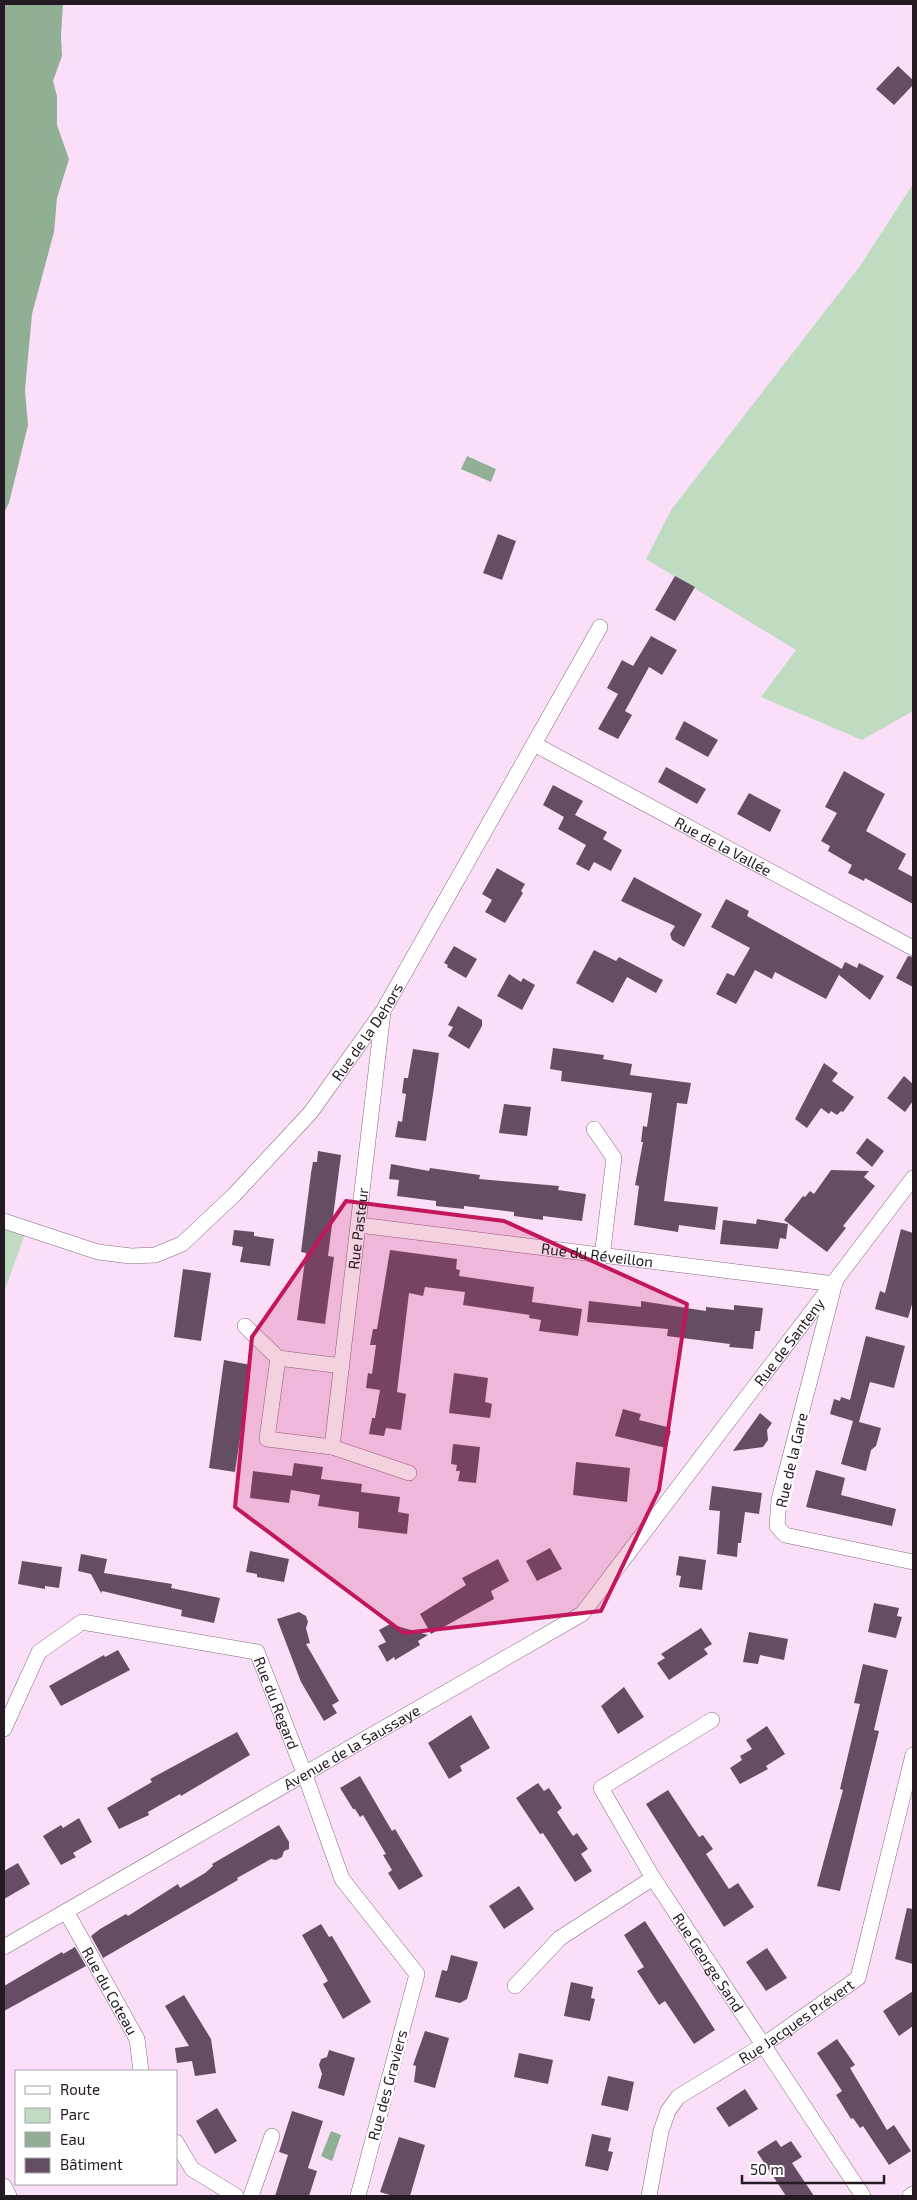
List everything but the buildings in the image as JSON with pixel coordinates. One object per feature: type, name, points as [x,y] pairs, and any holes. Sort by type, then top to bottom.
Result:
[{"type":"street","name":"Rue de la Dehors","points":[[4,1221],[98,1252],[131,1256],[155,1255],[182,1244],[234,1195],[310,1112],[383,1011],[600,627]]},
{"type":"street","name":"Rue de la Vallée","points":[[534,744],[913,948]]},
{"type":"street","name":"Rue Pasteur","points":[[332,1448],[383,1011]]},
{"type":"street","points":[[594,1129],[614,1158],[602,1257]]},
{"type":"street","name":"Rue de Santeny","points":[[665,1508],[913,1178]]},
{"type":"street","name":"Rue du Réveillon","points":[[359,1225],[602,1257],[835,1284]]},
{"type":"street","name":"Rue de la Gare","points":[[835,1284],[779,1500],[777,1526],[784,1535],[913,1562]]},
{"type":"street","points":[[245,1326],[278,1358],[342,1366]]},
{"type":"street","points":[[278,1358],[268,1439],[332,1448],[409,1473]]},
{"type":"street","name":"Avenue de la Saussaye","points":[[4,1947],[582,1614],[665,1508]]},
{"type":"street","name":"Rue du Regard","points":[[4,1729],[39,1652],[82,1622],[257,1652],[305,1775],[342,1879],[417,1974]]},
{"type":"street","name":"Rue George Sand","points":[[712,1720],[601,1788],[653,1878],[762,2046],[863,2196]]},
{"type":"street","name":"Rue Jacques Prévert","points":[[649,2196],[661,2131],[668,2111],[678,2097],[762,2046],[858,1978],[913,1755]]},
{"type":"street","points":[[515,1986],[560,1938],[653,1878]]},
{"type":"street","name":"Rue du Coteau","points":[[67,1912],[137,2040],[142,2070]]},
{"type":"street","name":"Rue des Graviers","points":[[358,2196],[417,1974]]},
{"type":"street","points":[[251,2196],[272,2136]]},
{"type":"street","points":[[178,2145],[192,2169],[236,2196]]},
{"type":"street","points":[[4,2186],[9,2196]]},
{"type":"highlighted area","points":[[346,1201],[504,1221],[687,1304],[659,1490],[601,1611],[404,1633],[235,1507],[252,1337]]},
{"type":"green space","points":[[913,184],[913,711],[862,740],[761,697],[796,650],[646,559],[671,510],[860,266]]},
{"type":"green space","points":[[4,1219],[28,1225],[4,1293]]},
{"type":"water","points":[[4,4],[63,4],[62,56],[53,81],[57,96],[57,125],[69,159],[57,198],[54,232],[32,314],[25,390],[28,425],[9,503],[4,513]]},
{"type":"water","points":[[467,456],[496,469],[491,482],[461,469]]},
{"type":"water","points":[[331,2131],[341,2135],[332,2161],[321,2156]]}]
